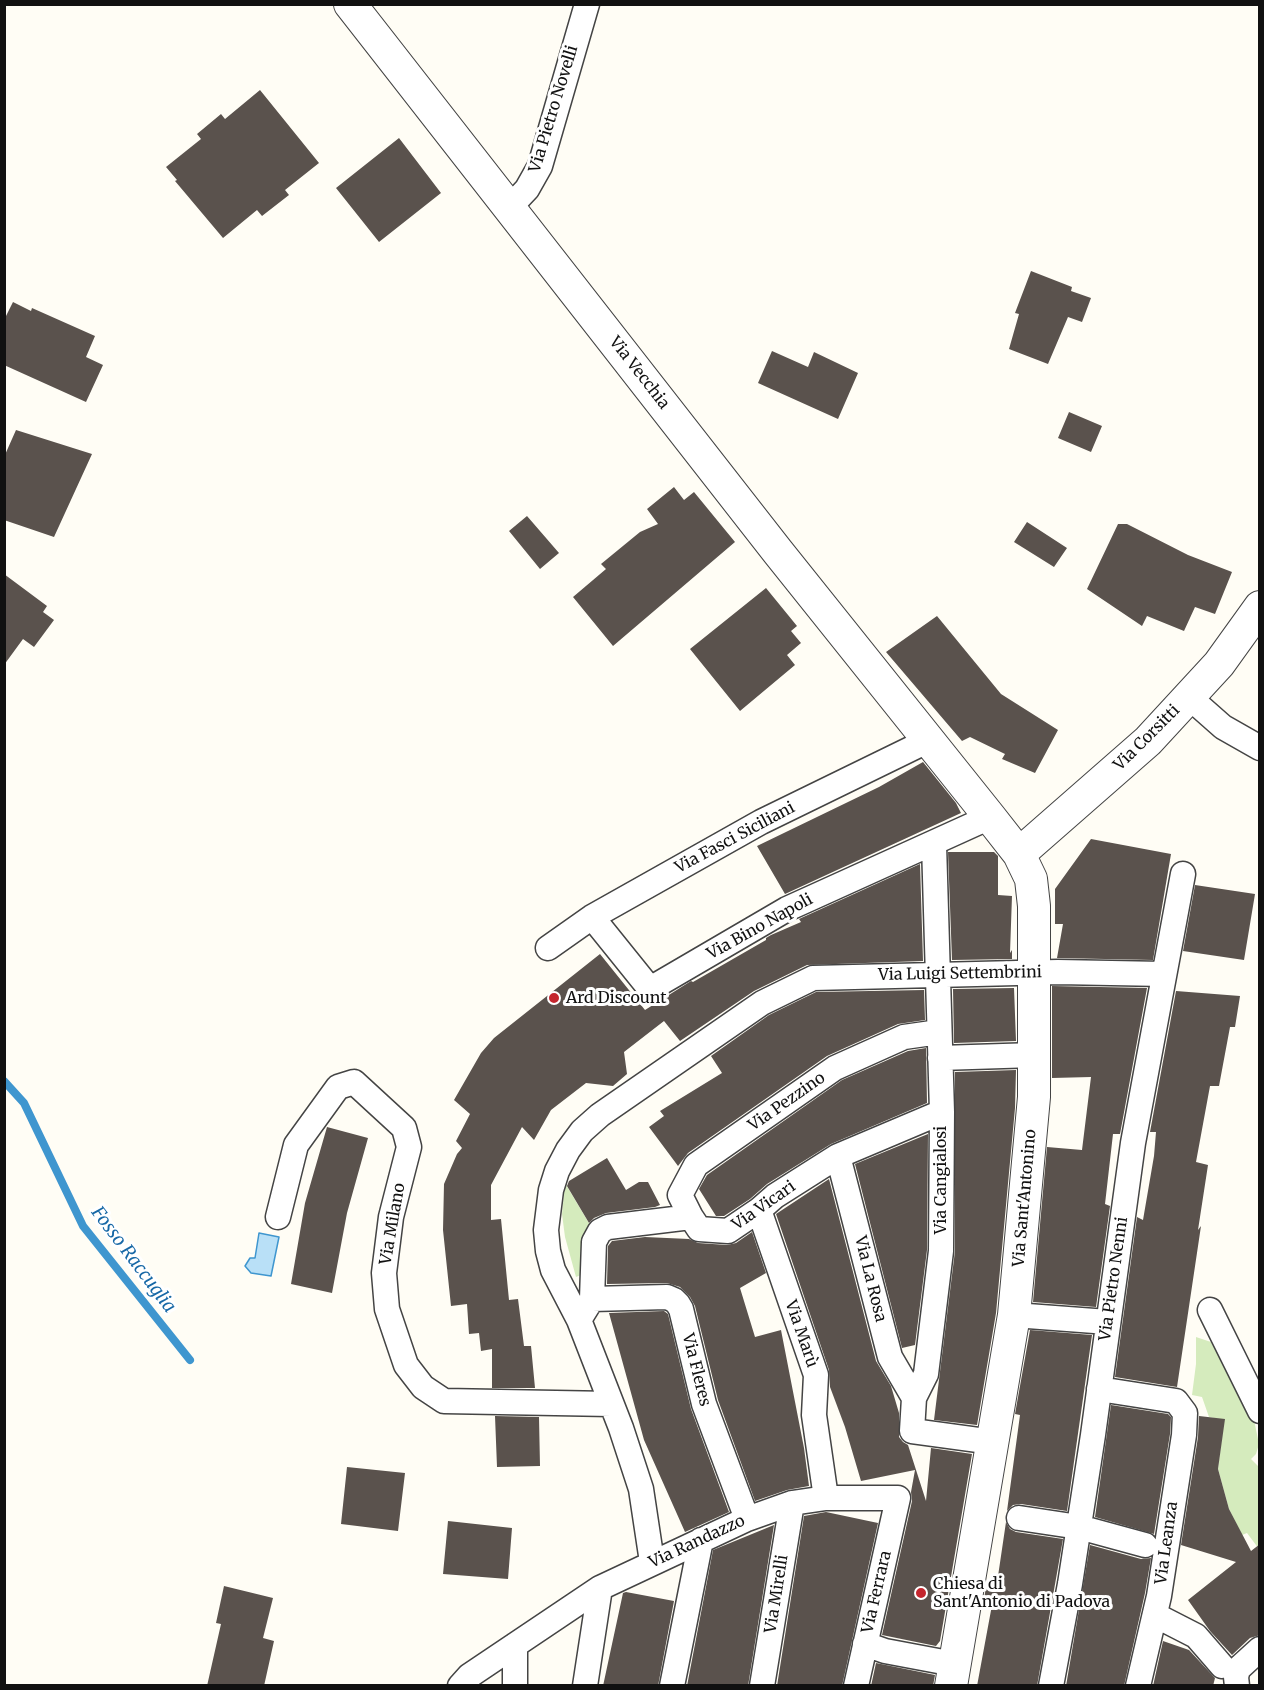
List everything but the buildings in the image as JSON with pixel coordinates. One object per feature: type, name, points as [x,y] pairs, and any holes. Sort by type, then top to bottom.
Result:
[{"type":"street","name":"Via Vecchia","points":[[350,4],[778,552],[929,740]]},
{"type":"street","name":"Via Pietro Novelli","points":[[510,207],[527,189],[540,166],[586,4]]},
{"type":"street","name":"Via Corsitti","points":[[1019,854],[1148,741],[1219,664],[1260,607]]},
{"type":"street","points":[[1188,697],[1223,727],[1260,748]]},
{"type":"street","name":"Via Sant'Antonino","points":[[929,740],[1019,854],[1031,879],[1034,906],[1034,1097],[1014,1315],[952,1675]]},
{"type":"street","name":"Via Fasci Siciliani","points":[[548,948],[592,918],[761,822],[929,740]]},
{"type":"street","name":"Via Bino Napoli","points":[[592,918],[650,990],[787,909],[990,817]]},
{"type":"street","name":"Via Cangialosi","points":[[934,844],[942,1112],[941,1251],[926,1374],[914,1398],[912,1431],[993,1442]]},
{"type":"street","name":"Via Pietro Nenni","points":[[1051,1686],[1079,1527],[1133,1143],[1183,874]]},
{"type":"street","name":"Via Luigi Settembrini","points":[[579,1320],[553,1270],[546,1230],[551,1190],[557,1171],[568,1150],[582,1131],[600,1115],[762,1003],[813,978],[1058,972],[1164,974]]},
{"type":"street","name":"Via Pezzino","points":[[691,1217],[680,1195],[696,1165],[834,1068],[904,1037],[939,1032]]},
{"type":"street","points":[[940,1058],[1035,1055]]},
{"type":"street","name":"Via Milano","points":[[278,1217],[296,1145],[338,1087],[354,1082],[404,1128],[409,1147],[391,1217],[384,1273],[387,1309],[406,1365],[423,1387],[444,1401],[612,1404]]},
{"type":"street","name":"Via Vicari","points":[[691,1217],[699,1229],[728,1231],[775,1196],[838,1156],[942,1112]]},
{"type":"street","name":"Via La Rosa","points":[[838,1156],[890,1358],[914,1398]]},
{"type":"street","name":"Via Marù","points":[[759,1210],[816,1375],[814,1415],[826,1498]]},
{"type":"street","points":[[652,1562],[641,1489],[612,1404],[579,1320],[592,1299],[593,1248],[596,1236],[600,1232],[608,1227],[691,1217]]},
{"type":"street","name":"Via Fleres","points":[[592,1299],[667,1297],[678,1304],[704,1404],[747,1519]]},
{"type":"street","points":[[1210,1310],[1260,1411]]},
{"type":"street","points":[[1014,1315],[1108,1322]]},
{"type":"street","name":"Via Leanza","points":[[1099,1389],[1176,1401],[1185,1413],[1184,1435],[1160,1596],[1138,1686]]},
{"type":"street","name":"Via Randazzo","points":[[460,1686],[469,1676],[600,1588],[747,1519],[792,1503],[826,1498],[898,1498]]},
{"type":"street","name":"Via Ferrara","points":[[856,1686],[898,1498]]},
{"type":"street","name":"Via Mirelli","points":[[762,1686],[792,1503]]},
{"type":"street","points":[[1019,1518],[1079,1527],[1145,1545]]},
{"type":"street","points":[[672,1686],[701,1540]]},
{"type":"street","points":[[585,1686],[600,1588]]},
{"type":"street","points":[[1155,1615],[1196,1636],[1232,1678],[1238,1669],[1260,1649]]},
{"type":"street","points":[[515,1644],[515,1686]]},
{"type":"street","points":[[865,1644],[952,1675]]},
{"type":"green space","points":[[565,1183],[590,1225],[584,1234],[581,1275],[576,1277],[565,1237],[562,1214]]},
{"type":"green space","points":[[1196,1337],[1211,1342],[1254,1420],[1259,1444],[1256,1454],[1251,1459],[1259,1467],[1259,1549],[1247,1533],[1242,1535],[1229,1509],[1218,1469],[1224,1420],[1209,1417],[1202,1397],[1192,1395],[1196,1364]]},
{"type":"water","points":[[259,1233],[279,1237],[271,1276],[251,1273],[245,1266],[250,1258],[255,1258]]},
{"type":"waterway","name":"Fosso Raccuglia","points":[[4,1081],[24,1103],[83,1226],[190,1360]]},
{"type":"place","name":"Ard Discount","points":[[554,998]]},
{"type":"place","name":"Chiesa di Sant'Antonio di Padova","points":[[921,1593]]}]
